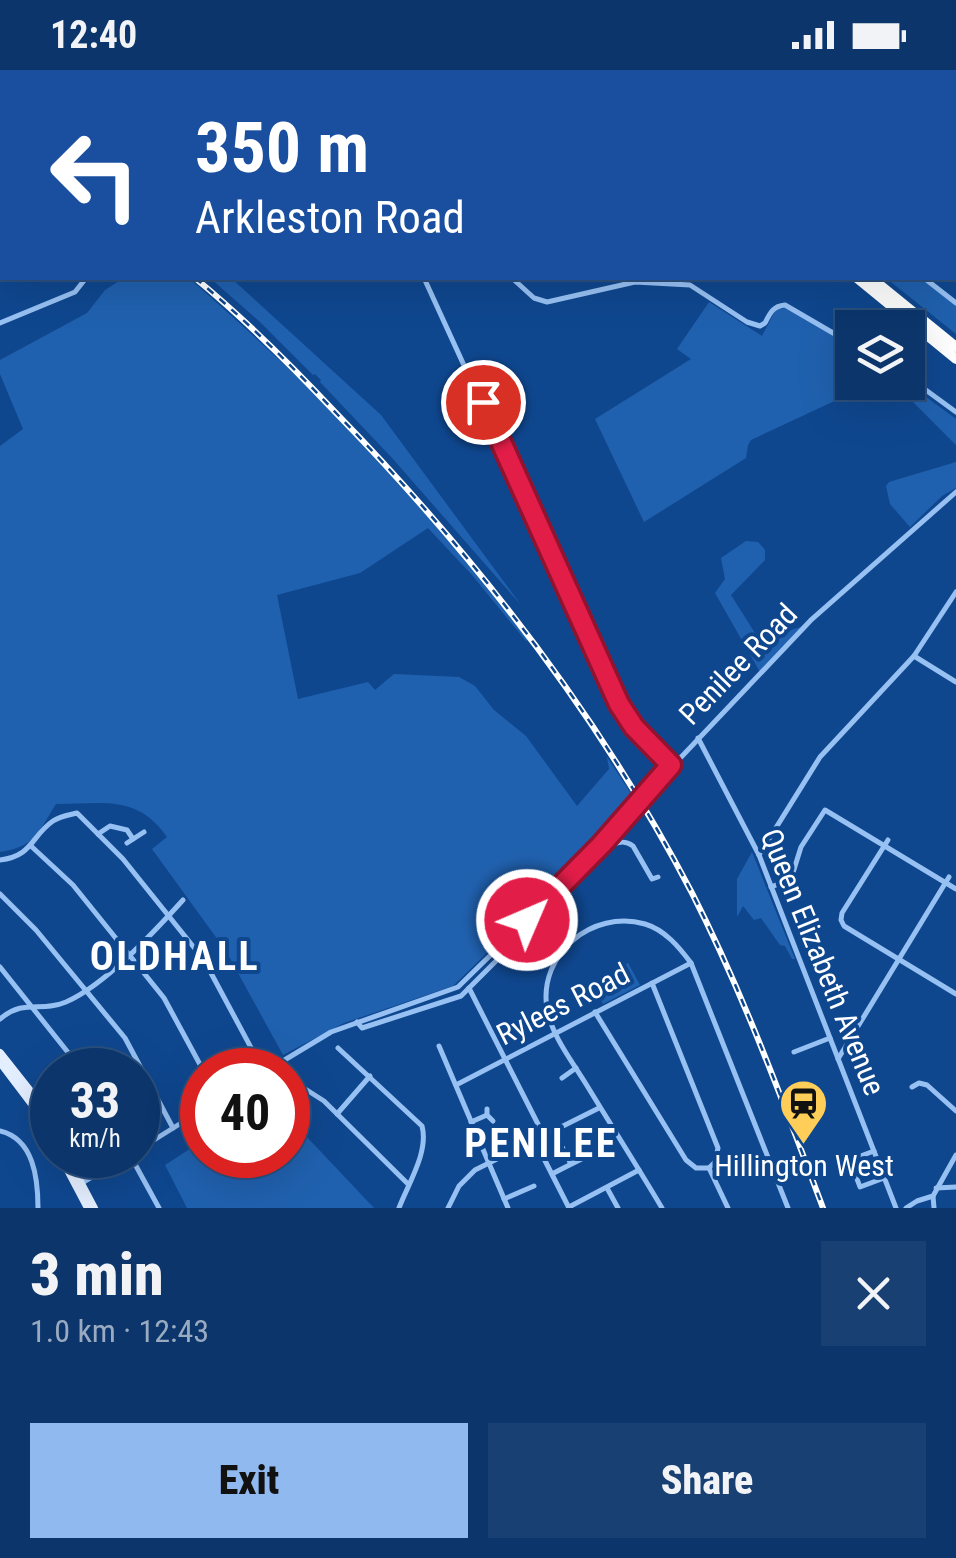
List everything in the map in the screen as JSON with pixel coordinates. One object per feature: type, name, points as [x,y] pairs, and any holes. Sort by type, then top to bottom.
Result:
[{"type":"highway","points":[[859,280],[956,359]]},
{"type":"highway","points":[[873,280],[956,347]]},
{"type":"main road","points":[[0,1053],[7,1073],[30,1093]]},
{"type":"main road","points":[[0,1062],[30,1103]]},
{"type":"main road","points":[[75,1178],[92,1208]]},
{"type":"street","points":[[0,323],[75,292],[84,280]]},
{"type":"street","points":[[425,280],[619,704],[634,727],[671,765]]},
{"type":"street","points":[[514,280],[534,298],[547,302],[634,282],[690,285],[747,322],[760,326],[772,310],[786,306],[835,334]]},
{"type":"street","points":[[927,280],[956,303]]},
{"type":"street","points":[[925,390],[956,412]]},
{"type":"street","name":"Penilee Road","points":[[304,1048],[331,1032],[467,984],[812,619],[956,492]]},
{"type":"street","points":[[759,856],[820,757],[914,656],[956,592]]},
{"type":"street","points":[[914,656],[956,682]]},
{"type":"street","name":"Queen Elizabeth Avenue","points":[[698,738],[759,856],[895,1206]]},
{"type":"street","points":[[771,886],[791,879],[802,847],[825,810],[886,842],[947,879],[956,889]]},
{"type":"street","points":[[0,860],[18,856],[50,822],[77,814],[123,859],[170,915],[214,976],[257,1048]]},
{"type":"street","points":[[98,834],[110,826],[127,830],[130,841],[144,832]]},
{"type":"street","points":[[886,842],[841,920],[844,926],[956,994]]},
{"type":"street","points":[[543,1134],[467,984],[612,844],[633,846],[652,879],[658,877]]},
{"type":"street","points":[[31,846],[73,885],[130,955],[164,998],[191,1048]]},
{"type":"street","points":[[838,1059],[947,879]]},
{"type":"street","points":[[0,894],[36,930],[125,1038],[174,1128]]},
{"type":"street","points":[[0,1019],[16,1008],[67,1002],[86,990],[130,955],[183,900]]},
{"type":"street","points":[[662,1208],[555,1033],[546,1003],[550,973],[569,942],[602,924],[647,924],[675,942],[690,963],[788,1208]]},
{"type":"street","name":"Rylees Road","points":[[456,1085],[690,963]]},
{"type":"street","points":[[0,967],[65,1048]]},
{"type":"street","points":[[595,1012],[686,1160],[696,1168],[709,1168],[715,1162],[718,1148],[652,983]]},
{"type":"street","points":[[794,1052],[830,1038]]},
{"type":"street","points":[[439,1046],[508,1208]]},
{"type":"street","points":[[338,1048],[422,1126],[422,1148],[398,1208]]},
{"type":"street","points":[[560,1078],[576,1068]]},
{"type":"street","points":[[336,1114],[370,1076]]},
{"type":"street","points":[[912,1087],[926,1085],[956,1111]]},
{"type":"street","points":[[310,1092],[408,1184]]},
{"type":"street","points":[[448,1208],[466,1178],[488,1162],[599,1108]]},
{"type":"street","points":[[471,1122],[489,1115]]},
{"type":"street","points":[[160,1137],[180,1124]]},
{"type":"street","points":[[554,1130],[570,1162]]},
{"type":"street","points":[[0,1132],[16,1137],[30,1157],[38,1183],[38,1208]]},
{"type":"street","points":[[534,1139],[569,1207],[639,1170]]},
{"type":"street","points":[[552,1174],[599,1150]]},
{"type":"street","points":[[874,1151],[850,1160],[860,1186],[884,1178]]},
{"type":"street","points":[[934,1208],[936,1188],[956,1155]]},
{"type":"street","points":[[709,1168],[728,1208]]},
{"type":"street","points":[[79,1185],[91,1178]]},
{"type":"street","points":[[142,1178],[158,1208]]},
{"type":"street","points":[[504,1199],[534,1186]]},
{"type":"street","points":[[936,1188],[956,1186]]},
{"type":"street","points":[[607,1188],[618,1208]]},
{"type":"street","points":[[895,1206],[906,1208],[933,1196]]},
{"type":"shaded area","points":[[121,280],[191,280],[301,381],[388,469],[529,639],[526,641],[428,528],[360,573],[277,595],[298,699],[368,682],[375,690],[394,674],[459,677],[475,686],[494,710],[526,736],[577,806],[609,769],[607,757],[636,801],[576,866],[453,986],[344,1023],[296,1048],[279,1048],[226,951],[152,849],[167,837],[144,814],[118,804],[56,804],[29,842],[0,852],[0,446],[23,429],[0,374],[0,360],[87,313],[105,290]]},
{"type":"shaded area","points":[[212,280],[233,280],[381,415],[521,605],[321,380]]},
{"type":"shaded area","points":[[888,280],[923,280],[956,306],[956,334]]},
{"type":"shaded area","points":[[709,302],[762,336],[776,309],[785,308],[835,336],[837,400],[751,440],[746,458],[644,522],[595,419],[691,359],[677,349]]},
{"type":"shaded area","points":[[925,396],[956,419],[956,445],[911,400],[925,400]]},
{"type":"shaded area","points":[[956,462],[956,488],[910,527],[890,504],[886,486]]},
{"type":"shaded area","points":[[746,541],[758,542],[765,550],[765,560],[731,595],[760,641],[803,626],[760,672],[715,593],[725,579],[721,558]]},
{"type":"shaded area","points":[[752,852],[795,959],[761,918],[754,920],[743,906],[737,917],[737,879]]},
{"type":"shaded area","points":[[628,963],[640,985],[603,1004],[592,983]]},
{"type":"shaded area","points":[[310,1140],[374,1208],[187,1208],[165,1165],[180,1155],[180,1178],[310,1178]]},
{"type":"railway","points":[[197,280],[286,361],[389,469],[486,582],[576,701],[656,827],[711,931],[762,1049],[823,1208]]},
{"type":"place","name":"Hillington West","points":[[804,1146]]},
{"type":"district","name":"OLDHALL","points":[[175,956]]},
{"type":"district","name":"PENILEE","points":[[541,1143]]},
{"type":"route","points":[[483,402],[619,704],[645,740],[671,765],[602,844],[527,920]]}]
